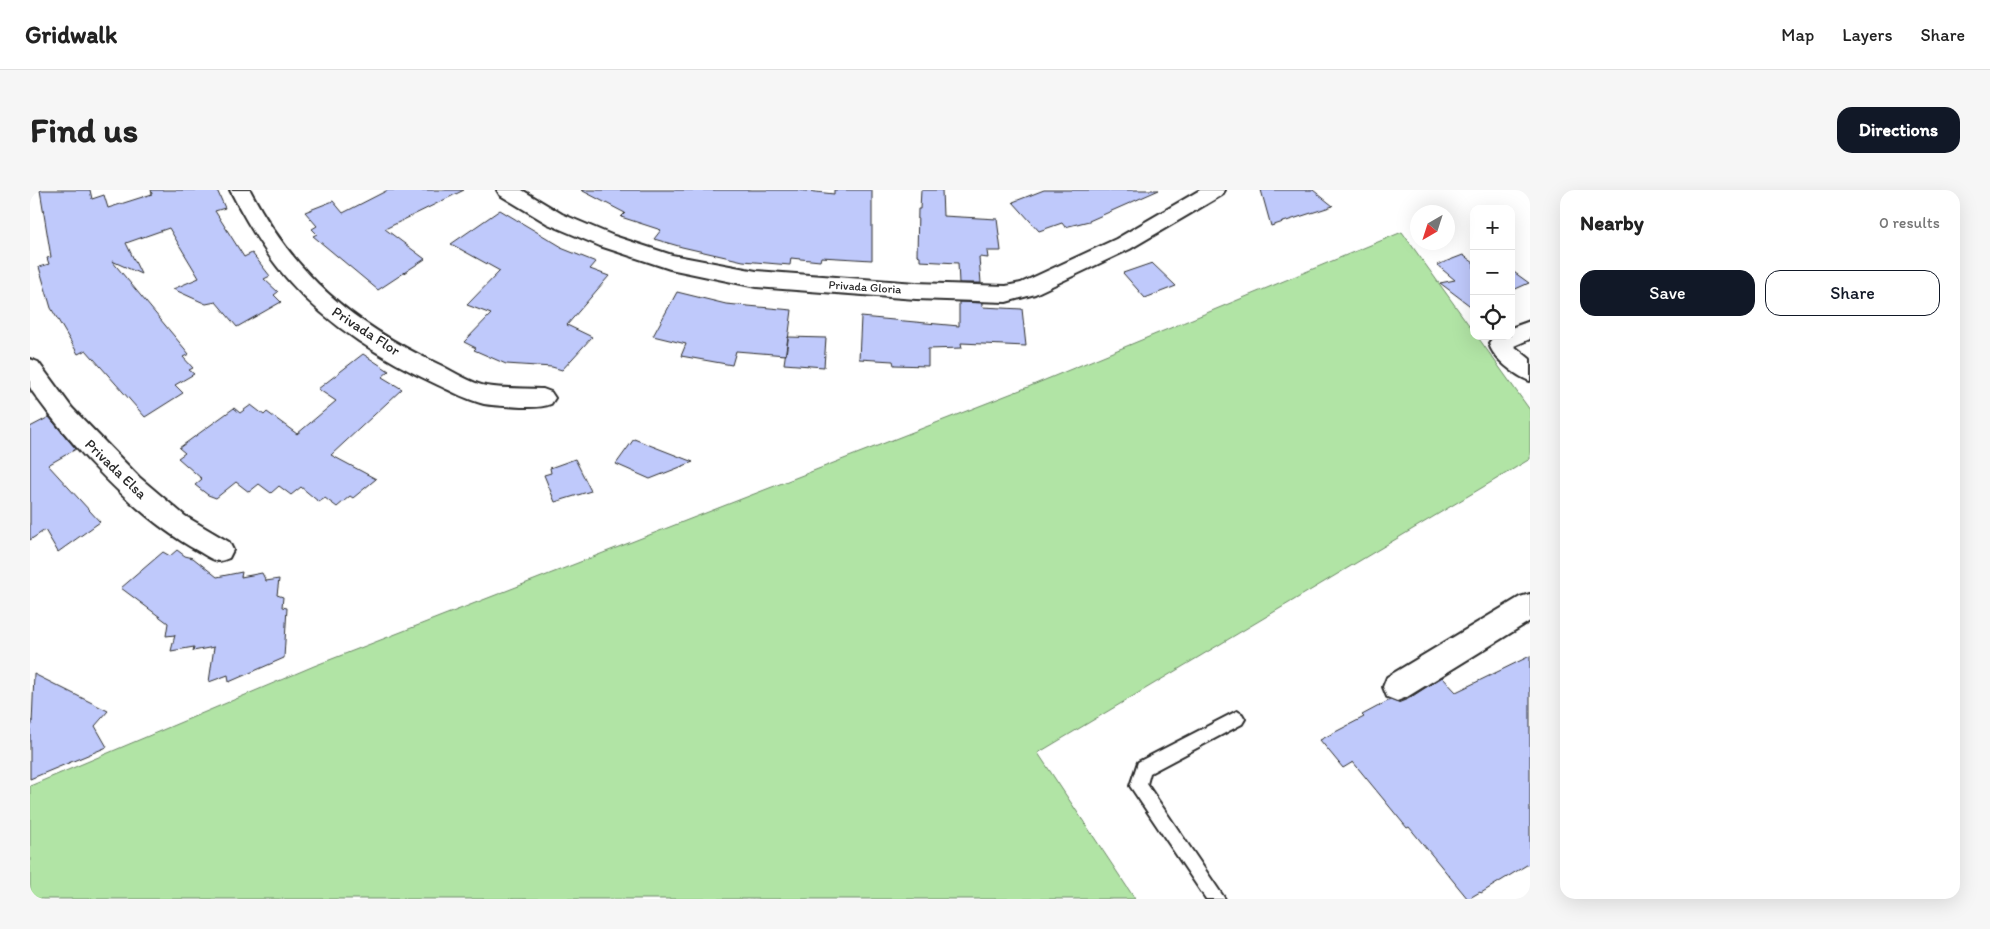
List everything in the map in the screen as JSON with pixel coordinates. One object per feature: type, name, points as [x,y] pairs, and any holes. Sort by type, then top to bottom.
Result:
[{"type":"street","name":"Privada Flor","points":[[240,190],[250,213],[266,238],[295,276],[336,314],[373,339],[428,370],[485,395],[543,398]]},
{"type":"street","name":"Privada Gloria","points":[[507,190],[555,219],[607,241],[670,262],[756,280],[916,291],[1006,294],[1027,290],[1123,244],[1215,190]]},
{"type":"street","points":[[1530,329],[1500,343],[1500,348],[1530,372]]},
{"type":"street","name":"Privada Elsa","points":[[30,368],[44,392],[75,429],[111,466],[148,501],[182,528],[220,550]]},
{"type":"street","points":[[1397,687],[1530,606]]},
{"type":"lane","points":[[1216,899],[1138,786],[1144,768],[1237,719]]},
{"type":"green space","points":[[1402,232],[1410,243],[1410,250],[1415,250],[1470,326],[1470,340],[1480,340],[1530,410],[1530,459],[1038,753],[1135,899],[30,899],[30,786],[314,666],[1028,387]]},
{"type":"building","points":[[40,190],[90,190],[92,199],[104,195],[108,208],[152,194],[151,190],[217,190],[225,208],[215,211],[244,257],[252,253],[270,276],[264,279],[278,292],[274,295],[281,302],[237,327],[216,302],[206,304],[173,289],[199,278],[169,228],[126,243],[141,274],[112,261],[189,354],[183,357],[193,368],[189,370],[194,374],[175,385],[183,393],[145,417],[86,350],[78,354],[51,308],[39,267],[49,264],[47,258],[51,257]]},
{"type":"building","points":[[388,190],[464,190],[385,229],[425,259],[378,290],[313,236],[317,234],[312,229],[317,226],[305,212],[333,201],[343,213]]},
{"type":"building","points":[[581,190],[797,190],[834,194],[834,190],[872,190],[872,260],[821,257],[820,261],[791,258],[790,265],[743,261],[682,247],[654,239],[661,230],[621,217],[625,213]]},
{"type":"building","points":[[921,190],[942,190],[943,216],[997,219],[1001,251],[987,251],[988,258],[979,257],[981,283],[959,283],[958,263],[920,261],[920,256],[917,255],[918,209],[920,209]]},
{"type":"building","points":[[1044,190],[1159,190],[1089,221],[1065,227],[1062,223],[1039,231],[1013,202]]},
{"type":"building","points":[[1261,190],[1313,190],[1333,206],[1271,226]]},
{"type":"building","points":[[500,210],[561,248],[596,262],[590,269],[609,276],[567,325],[592,337],[562,370],[552,367],[506,364],[474,350],[476,348],[464,342],[491,314],[467,305],[500,271],[451,244]]},
{"type":"building","points":[[1463,255],[1470,260],[1470,306],[1440,283],[1455,280],[1437,265]]},
{"type":"building","points":[[1152,263],[1176,286],[1145,298],[1123,273]]},
{"type":"building","points":[[1515,273],[1529,283],[1515,289]]},
{"type":"building","points":[[677,292],[726,304],[792,310],[786,355],[736,351],[732,365],[681,356],[686,344],[653,336]]},
{"type":"building","points":[[959,302],[982,303],[982,307],[1022,309],[1026,346],[961,343],[962,348],[928,349],[928,366],[894,365],[893,361],[859,359],[861,317],[959,326]]},
{"type":"building","points":[[788,337],[826,338],[824,367],[784,364]]},
{"type":"building","points":[[363,354],[389,371],[382,377],[402,389],[331,455],[376,479],[353,498],[350,496],[337,507],[325,498],[319,502],[301,487],[291,495],[279,486],[271,493],[259,484],[249,492],[236,482],[216,498],[208,495],[195,485],[202,479],[178,458],[185,453],[179,448],[234,408],[240,413],[251,405],[264,415],[267,412],[297,434],[336,401],[318,389]]},
{"type":"building","points":[[49,417],[76,449],[48,465],[100,522],[58,552],[45,530],[30,540],[30,427]]},
{"type":"building","points":[[634,439],[693,462],[650,479],[616,464]]},
{"type":"building","points":[[575,459],[591,491],[555,502],[544,475],[551,473],[550,468]]},
{"type":"building","points":[[177,550],[185,556],[193,558],[217,577],[242,572],[241,577],[262,573],[266,581],[279,579],[277,595],[283,597],[282,607],[287,608],[284,658],[229,682],[228,675],[209,682],[214,647],[193,651],[194,647],[171,651],[175,635],[166,636],[168,623],[121,588],[163,552],[170,556]]},
{"type":"building","points":[[1530,656],[1530,863],[1468,899],[1353,762],[1343,768],[1320,740],[1364,717],[1362,715],[1390,700],[1398,703],[1408,699],[1442,677],[1456,692]]},
{"type":"building","points":[[34,674],[108,711],[95,726],[107,747],[30,779],[30,727],[32,724]]}]
